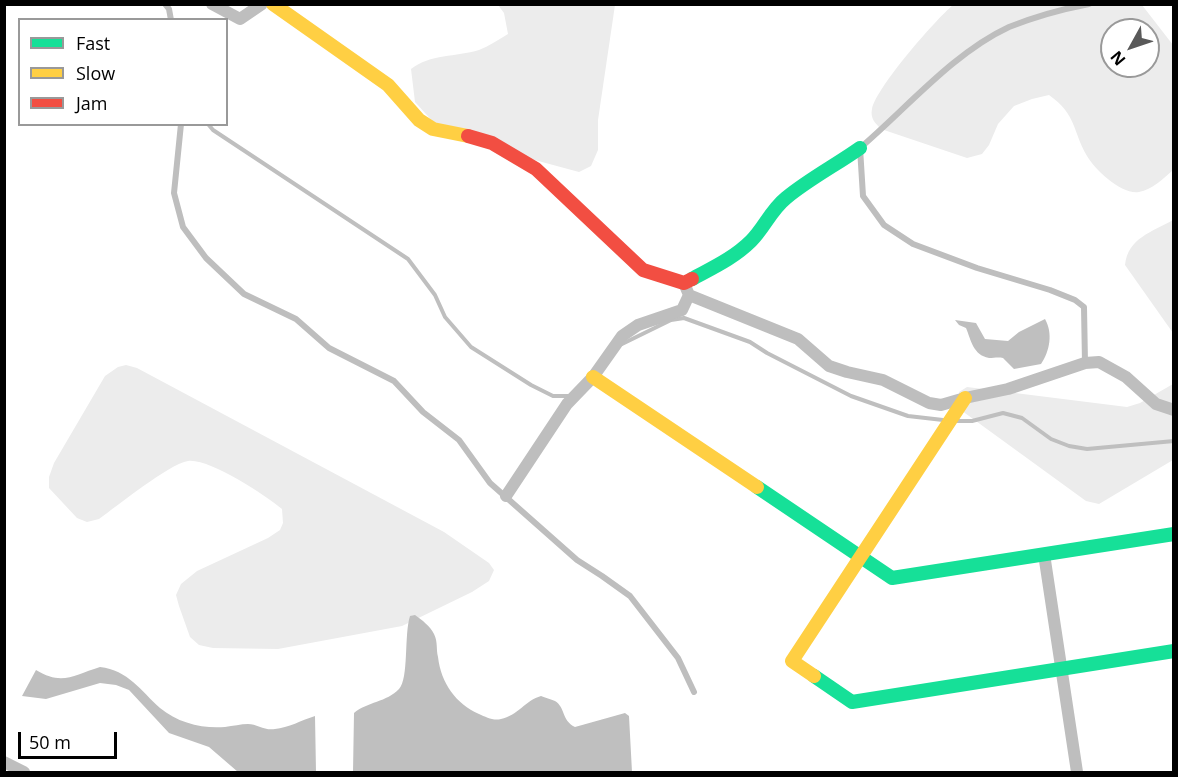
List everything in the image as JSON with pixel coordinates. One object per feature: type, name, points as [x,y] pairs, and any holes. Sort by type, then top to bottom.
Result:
[{"type":"street","points":[[212,4],[240,19],[262,4]]},
{"type":"street","points":[[273,4],[388,85],[419,120],[433,129],[492,143],[536,169],[643,270],[798,339],[829,366],[883,380],[929,403],[941,405],[1008,388],[1085,363],[1100,362],[1126,377],[1156,404],[1173,410]]},
{"type":"street","points":[[506,496],[567,404],[592,376],[622,336],[638,325],[682,310],[686,289],[752,241],[776,208],[860,148]]},
{"type":"street","points":[[592,376],[892,578],[1173,534]]},
{"type":"street","points":[[965,398],[792,661],[852,702],[1173,651]]},
{"type":"street","points":[[1044,554],[1077,772]]},
{"type":"street","points":[[4,762],[24,772]]},
{"type":"lane","points":[[165,4],[169,9],[171,18]]},
{"type":"lane","points":[[1085,363],[1084,308],[1075,300],[913,244],[884,225],[863,196],[860,148],[895,113],[968,53],[1009,28],[1069,8],[1089,4]]},
{"type":"lane","points":[[181,126],[174,193],[183,227],[206,258],[244,294],[296,319],[329,348],[394,381],[423,412],[459,440],[490,483],[577,560],[630,596],[678,658],[694,692]]},
{"type":"shaded area","points":[[498,5],[615,5],[598,120],[598,150],[591,166],[579,172],[446,136],[415,102],[411,69],[435,58],[479,50],[508,34],[504,13]]},
{"type":"shaded area","points":[[953,5],[1142,5],[1152,18],[1100,18],[1100,78],[1160,78],[1160,28],[1173,45],[1173,170],[1144,191],[1132,192],[1117,186],[1091,162],[1065,109],[1049,95],[1014,106],[998,124],[989,145],[982,154],[967,158],[881,129],[872,118],[872,109],[876,99],[921,39]]},
{"type":"shaded area","points":[[1173,220],[1173,333],[1125,265],[1127,256],[1136,242],[1149,232]]},
{"type":"shaded area","points":[[1045,319],[1049,330],[1049,342],[1047,353],[1041,364],[1014,369],[1003,358],[989,358],[979,354],[966,328],[955,320],[976,323],[985,339],[1008,341],[1019,332]]},
{"type":"shaded area","points":[[126,365],[137,368],[444,532],[489,563],[494,570],[489,581],[472,592],[402,626],[278,649],[213,648],[199,645],[190,637],[179,606],[176,595],[181,584],[197,571],[268,538],[280,530],[283,523],[282,509],[222,471],[209,465],[188,461],[156,477],[99,519],[87,522],[77,518],[49,488],[49,477],[54,463],[105,376],[118,367]]},
{"type":"shaded area","points":[[1173,384],[1173,460],[1099,504],[1086,501],[958,408],[959,392],[967,387],[1127,407],[1140,403]]},
{"type":"shaded area","points":[[415,615],[434,634],[442,675],[451,692],[463,705],[484,716],[498,719],[512,715],[541,696],[555,701],[568,721],[575,727],[625,713],[629,716],[632,772],[353,772],[354,713],[389,697],[399,689],[404,676],[408,624],[410,616]]},
{"type":"shaded area","points":[[100,667],[119,672],[175,718],[200,726],[225,727],[248,724],[271,729],[285,727],[315,716],[316,772],[238,772],[209,747],[169,733],[129,690],[116,685],[100,683],[46,699],[22,696],[36,670],[53,677],[68,678]]},
{"type":"waterway","points":[[210,126],[408,259],[435,295],[445,317],[471,347],[531,385],[553,396],[571,396]]},
{"type":"waterway","points":[[622,344],[671,320],[684,318],[750,342],[851,396],[908,416],[943,420]]},
{"type":"waterway","points":[[957,421],[972,421],[1003,413],[1022,418],[1051,439],[1069,446],[1087,449],[1174,441]]},
{"type":"traffic: fast","points":[[692,279],[737,253],[756,236],[786,198],[860,148]]},
{"type":"traffic: fast","points":[[757,487],[892,578],[1174,534]]},
{"type":"traffic: fast","points":[[814,676],[852,702],[1174,651]]},
{"type":"traffic: slow","points":[[273,4],[388,85],[419,120],[433,129],[468,136]]},
{"type":"traffic: slow","points":[[593,377],[757,487]]},
{"type":"traffic: slow","points":[[814,676],[792,661],[965,398]]},
{"type":"traffic: jam","points":[[468,136],[492,143],[536,169],[643,270],[684,283],[692,279]]}]
